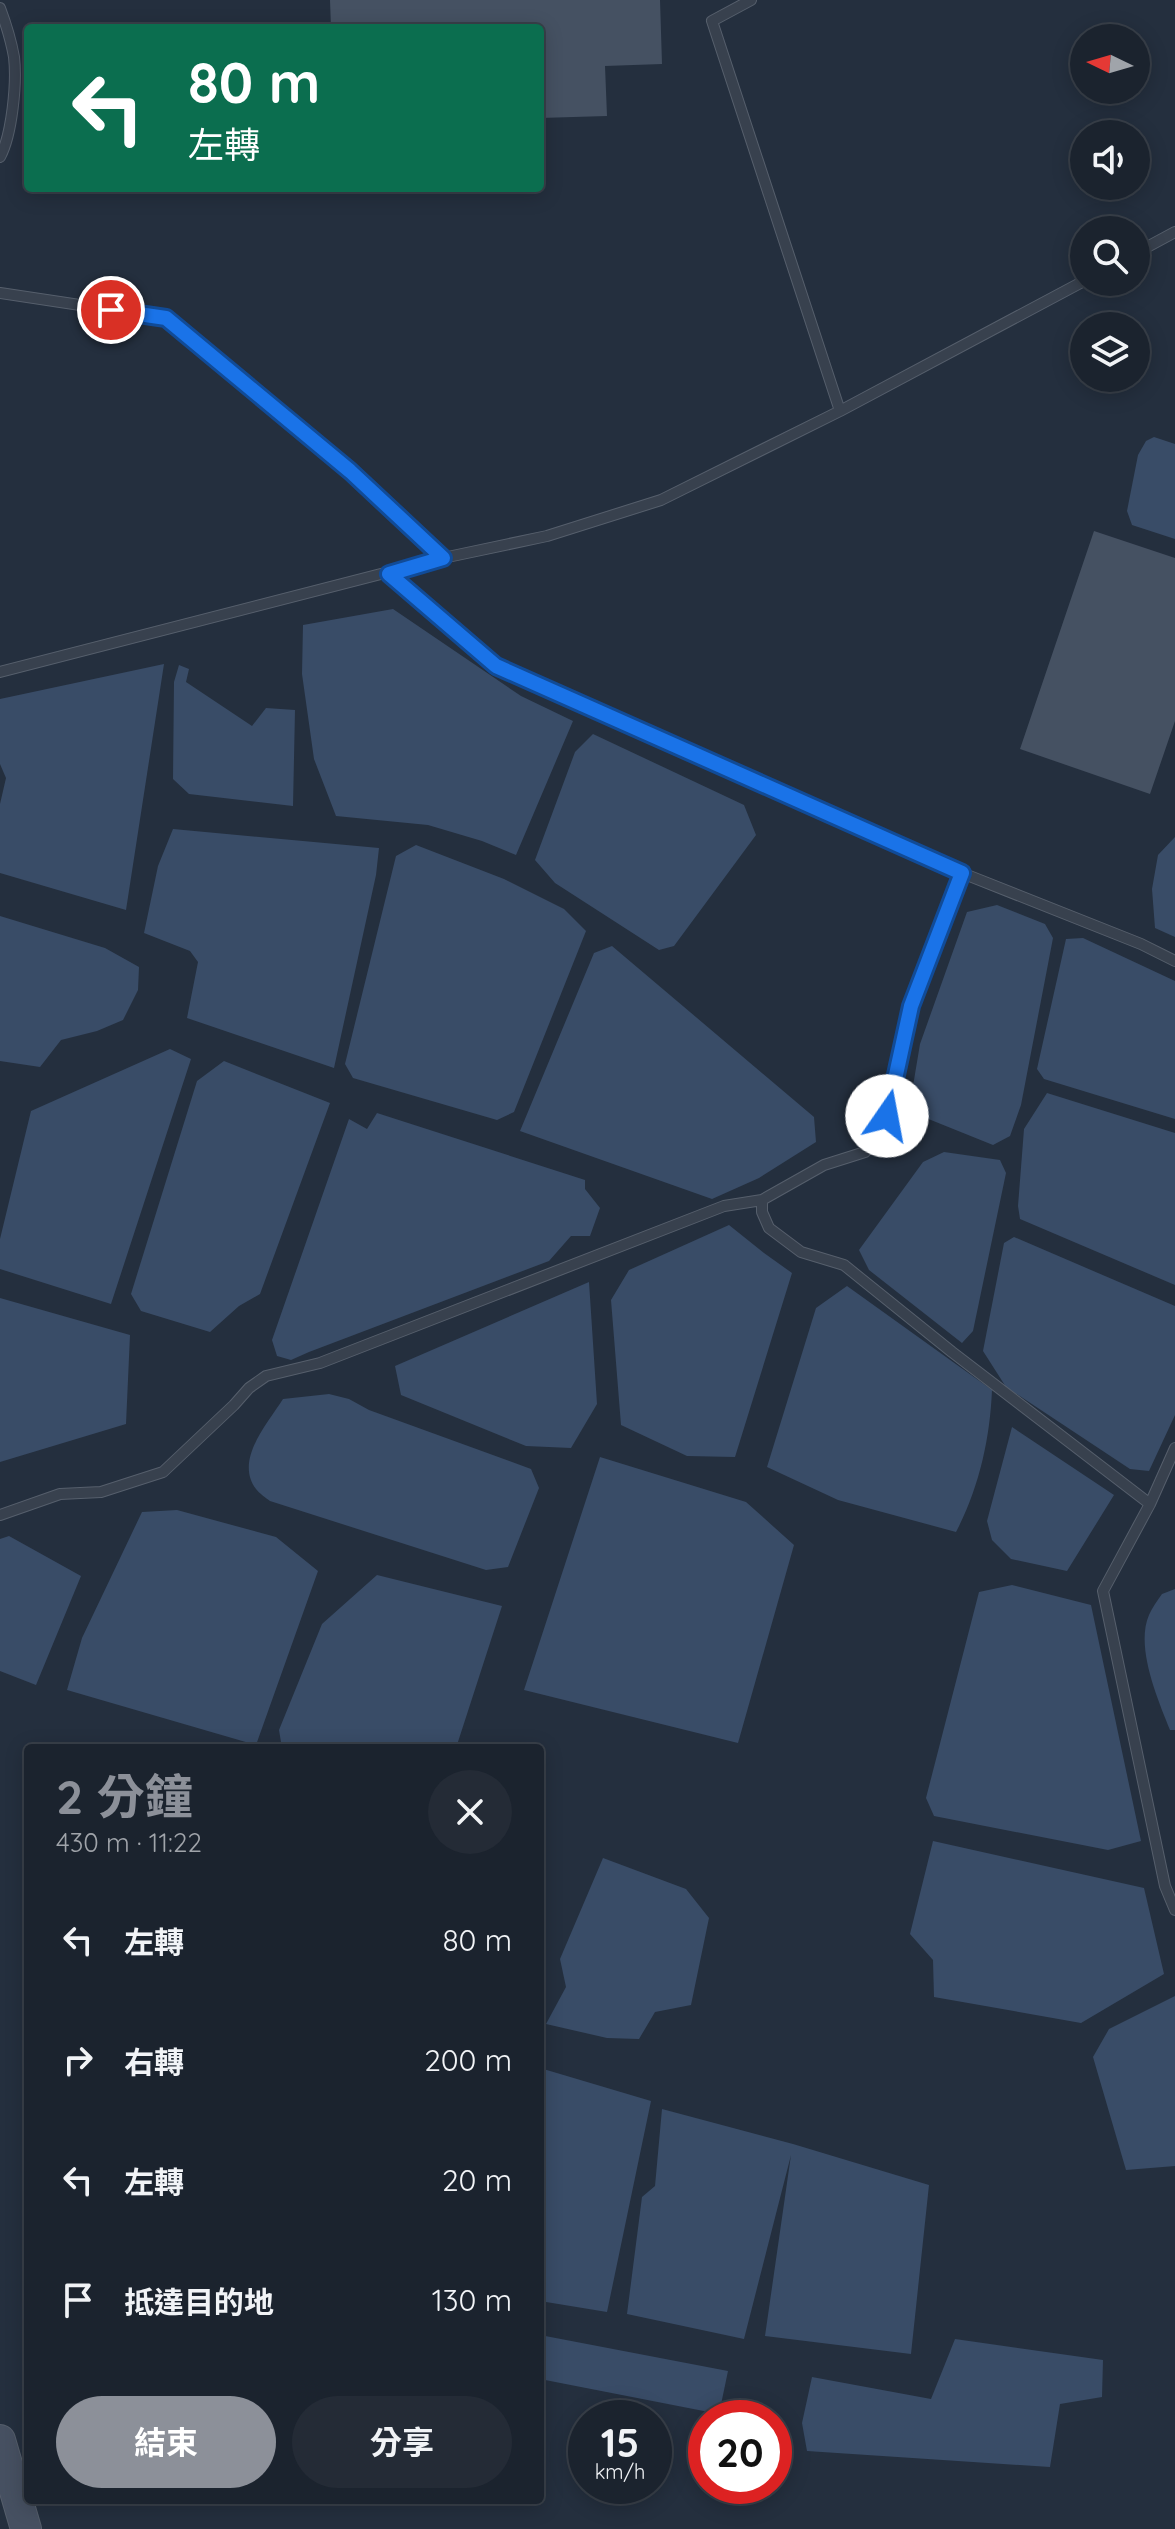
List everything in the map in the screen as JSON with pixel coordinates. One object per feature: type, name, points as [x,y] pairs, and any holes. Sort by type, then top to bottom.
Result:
[{"type":"street","points":[[0,2440],[26,2529]]},
{"type":"lane","points":[[751,0],[712,21],[840,411]]},
{"type":"lane","points":[[0,8],[14,60],[12,118],[6,147],[0,157]]},
{"type":"lane","points":[[1150,245],[1175,232]]},
{"type":"lane","points":[[0,672],[443,558],[547,536],[661,500],[840,411],[1070,288]]},
{"type":"lane","points":[[0,293],[166,318],[350,471],[443,558]]},
{"type":"lane","points":[[389,574],[496,666],[962,873],[1141,944],[1175,961]]},
{"type":"lane","points":[[0,1515],[60,1494],[101,1492],[163,1472],[249,1388],[266,1376],[320,1363],[724,1206],[762,1200],[824,1165],[865,1152],[884,1132],[911,1006],[962,873]]},
{"type":"lane","points":[[762,1200],[762,1212],[769,1228],[801,1252],[844,1265],[1150,1504]]},
{"type":"lane","points":[[1175,1448],[1150,1504],[1103,1591],[1165,1886],[1175,1910]]},
{"type":"water","points":[[1154,437],[1175,444],[1175,539],[1132,525],[1127,511],[1138,455],[1146,441]]},
{"type":"water","points":[[393,609],[521,696],[573,721],[516,855],[428,825],[336,816],[314,759],[302,674],[303,625]]},
{"type":"water","points":[[164,664],[126,910],[0,873],[0,804],[6,778],[0,764],[0,699]]},
{"type":"water","points":[[179,665],[189,669],[186,682],[252,726],[266,708],[295,710],[293,806],[189,794],[173,779],[174,682]]},
{"type":"water","points":[[593,734],[744,805],[756,835],[674,946],[659,950],[555,883],[535,860],[575,752]]},
{"type":"water","points":[[173,829],[379,848],[376,875],[334,1068],[187,1018],[198,962],[190,951],[144,933],[158,866]]},
{"type":"water","points":[[1175,837],[1175,937],[1155,928],[1152,889],[1158,855]]},
{"type":"water","points":[[416,845],[504,879],[564,909],[586,931],[514,1112],[497,1120],[353,1078],[345,1064],[396,856]]},
{"type":"water","points":[[997,905],[1045,924],[1053,938],[1021,1105],[1010,1136],[993,1145],[921,1116],[912,1092],[920,1044],[967,912]]},
{"type":"water","points":[[0,916],[105,948],[139,967],[138,990],[123,1020],[97,1031],[61,1040],[40,1067],[0,1061]]},
{"type":"water","points":[[1083,938],[1175,981],[1175,1119],[1044,1079],[1037,1069],[1066,939]]},
{"type":"water","points":[[612,946],[814,1117],[816,1142],[759,1178],[712,1199],[520,1131],[594,953]]},
{"type":"water","points":[[170,1049],[191,1059],[111,1304],[0,1269],[0,1239],[31,1111]]},
{"type":"water","points":[[224,1061],[330,1103],[260,1294],[239,1306],[210,1332],[141,1311],[131,1294],[197,1081]]},
{"type":"water","points":[[1047,1093],[1175,1133],[1175,1285],[1020,1219],[1018,1206],[1024,1129]]},
{"type":"water","points":[[377,1113],[585,1180],[585,1189],[600,1208],[590,1236],[571,1236],[549,1261],[291,1360],[277,1356],[272,1340],[349,1119],[367,1129]]},
{"type":"water","points":[[944,1152],[1000,1160],[1006,1173],[973,1331],[962,1343],[869,1270],[859,1250],[923,1162]]},
{"type":"water","points":[[729,1225],[792,1273],[735,1457],[687,1456],[621,1425],[611,1300],[629,1270]]},
{"type":"water","points":[[1014,1237],[1175,1306],[1175,1415],[1149,1471],[1130,1469],[1006,1387],[983,1351],[1004,1243]]},
{"type":"water","points":[[589,1282],[597,1404],[571,1448],[526,1446],[401,1395],[395,1366]]},
{"type":"water","points":[[847,1286],[992,1390],[982,1463],[956,1532],[838,1500],[767,1467],[816,1308]]},
{"type":"water","points":[[0,1298],[130,1335],[126,1424],[0,1462]]},
{"type":"water","points":[[329,1394],[531,1469],[539,1488],[508,1567],[486,1570],[270,1501],[259,1492],[250,1478],[251,1454],[262,1430],[283,1399]]},
{"type":"water","points":[[1012,1427],[1114,1495],[1067,1571],[1011,1559],[992,1540],[987,1521]]},
{"type":"water","points":[[600,1457],[746,1502],[794,1545],[738,1743],[524,1690]]},
{"type":"water","points":[[177,1510],[276,1537],[318,1571],[256,1744],[67,1690],[82,1638],[142,1512]]},
{"type":"water","points":[[9,1536],[81,1576],[36,1685],[0,1671],[0,1539]]},
{"type":"water","points":[[377,1575],[502,1606],[457,1744],[281,1744],[279,1730],[322,1624]]},
{"type":"water","points":[[1012,1585],[1091,1605],[1141,1841],[1108,1850],[934,1816],[926,1798],[979,1592]]},
{"type":"water","points":[[1175,1589],[1175,1730],[1170,1730],[1146,1658],[1145,1628],[1162,1594]]},
{"type":"water","points":[[933,1841],[1144,1888],[1164,1974],[1081,2023],[934,1997],[933,1960],[910,1934]]},
{"type":"water","points":[[603,1858],[686,1889],[709,1918],[691,2005],[655,2012],[639,2039],[607,2038],[546,2024],[566,1987],[560,1959]]},
{"type":"water","points":[[1175,1996],[1175,2166],[1126,2170],[1093,2057],[1109,2029]]},
{"type":"water","points":[[544,2069],[651,2101],[607,2312],[544,2302]]},
{"type":"water","points":[[662,2109],[929,2185],[911,2354],[765,2336],[791,2155],[744,2339],[627,2314],[642,2197],[655,2186]]},
{"type":"water","points":[[544,2336],[728,2371],[722,2400],[688,2400],[688,2408],[672,2405],[672,2400],[647,2400],[544,2380]]},
{"type":"water","points":[[955,2339],[1103,2360],[1102,2397],[1060,2404],[1050,2467],[807,2451],[802,2423],[812,2377],[931,2399]]},
{"type":"building","points":[[330,0],[660,0],[662,64],[605,66],[607,116],[544,118],[544,24],[331,24]]},
{"type":"building","points":[[1094,531],[1175,558],[1175,721],[1150,794],[1020,749]]},
{"type":"route","points":[[111,310],[166,318],[350,471],[443,558],[389,574],[496,666],[962,873],[911,1006],[887,1116]]}]
